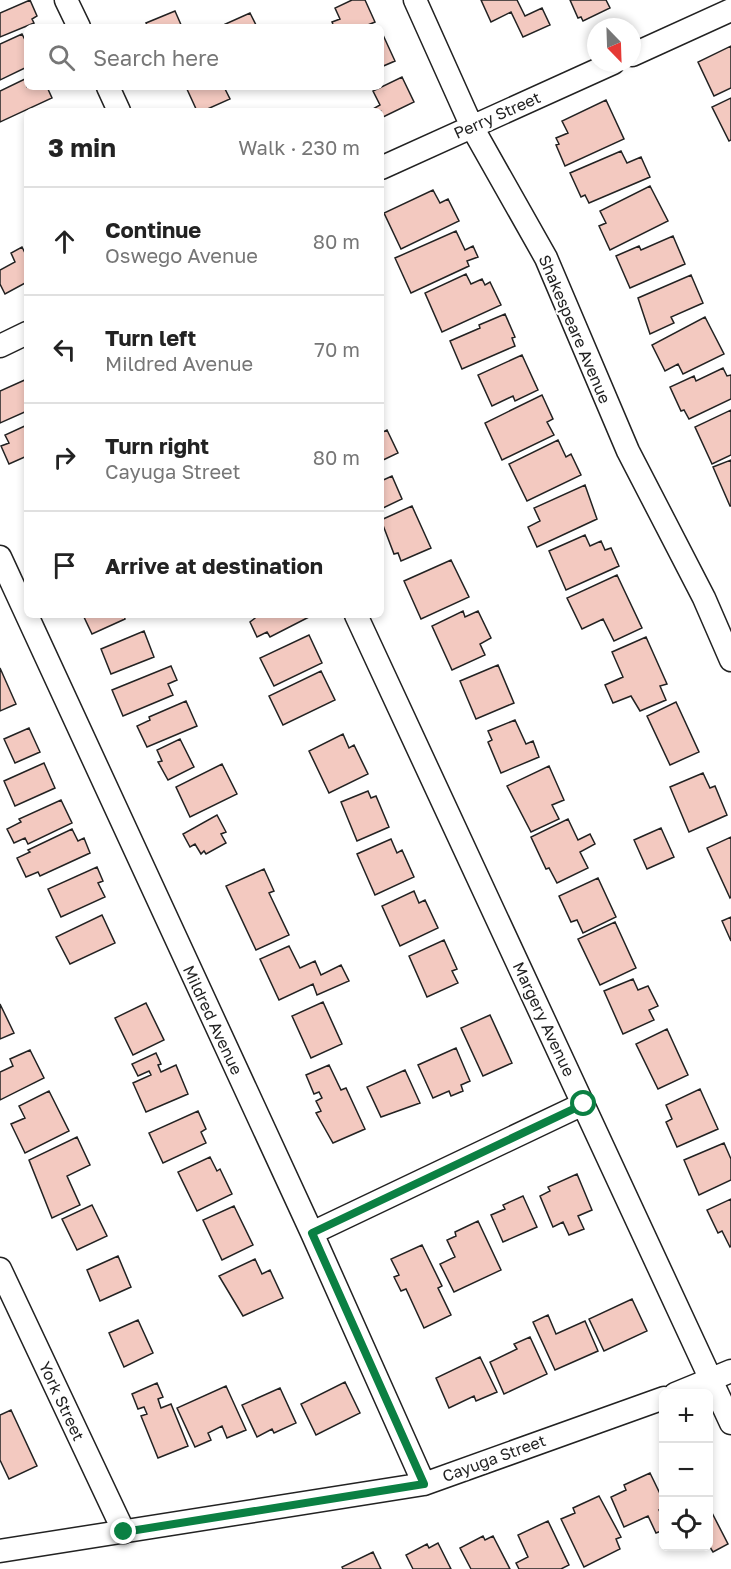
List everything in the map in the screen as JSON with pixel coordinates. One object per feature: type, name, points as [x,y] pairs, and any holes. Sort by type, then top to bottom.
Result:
[{"type":"street","points":[[66,0],[78,24]]},
{"type":"street","name":"Shakespeare Avenue","points":[[415,0],[472,127],[546,258],[628,451],[704,598],[731,660]]},
{"type":"street","points":[[641,51],[731,10]]},
{"type":"street","name":"Perry Street","points":[[384,167],[593,72]]},
{"type":"street","points":[[109,90],[118,108]]},
{"type":"street","points":[[0,346],[24,334]]},
{"type":"street","name":"Mildred Avenue","points":[[0,557],[24,609]]},
{"type":"street","name":"Mildred Avenue","points":[[28,618],[312,1233],[424,1484]]},
{"type":"street","name":"Margery Avenue","points":[[357,618],[731,1423]]},
{"type":"street","points":[[312,1233],[584,1104]]},
{"type":"street","name":"York Street","points":[[0,1269],[124,1532]]},
{"type":"street","points":[[688,1389],[731,1371]]},
{"type":"street","name":"Cayuga Street","points":[[0,1551],[424,1484],[659,1399]]},
{"type":"building","points":[[30,0],[37,16],[32,19],[34,23],[24,24],[24,27],[0,37],[0,13]]},
{"type":"building","points":[[352,0],[365,0],[375,22],[333,24],[332,22],[340,19],[335,8]]},
{"type":"building","points":[[481,0],[517,0],[525,16],[542,8],[550,25],[523,37],[511,12],[491,22]]},
{"type":"building","points":[[570,0],[606,0],[610,8],[583,21],[581,17],[578,18]]},
{"type":"building","points":[[175,11],[181,24],[146,24]]},
{"type":"building","points":[[250,13],[256,24],[225,24]]},
{"type":"building","points":[[22,34],[24,38],[24,68],[0,80],[0,44]]},
{"type":"building","points":[[384,37],[395,61],[384,66]]},
{"type":"building","points":[[731,46],[731,88],[714,96],[698,62]]},
{"type":"building","points":[[402,77],[414,102],[384,117],[384,108],[375,108],[380,105],[373,91],[384,90],[384,86]]},
{"type":"building","points":[[24,79],[24,90],[48,90],[52,98],[30,108],[24,108],[24,111],[0,122],[0,91]]},
{"type":"building","points":[[187,90],[226,90],[230,99],[210,108],[196,108]]},
{"type":"building","points":[[731,98],[731,140],[729,141],[712,107]]},
{"type":"building","points":[[606,100],[624,139],[565,166],[556,145],[559,144],[556,138],[568,133],[562,121]]},
{"type":"building","points":[[621,151],[627,163],[641,157],[650,177],[589,203],[585,195],[581,197],[570,173]]},
{"type":"building","points":[[650,186],[668,221],[610,250],[599,226],[606,223],[600,211]]},
{"type":"building","points":[[433,190],[440,203],[448,199],[459,221],[401,249],[384,213]]},
{"type":"building","points":[[456,231],[465,250],[473,246],[478,257],[467,261],[469,266],[411,293],[395,258]]},
{"type":"building","points":[[673,236],[685,264],[630,288],[616,256],[639,246],[641,250]]},
{"type":"building","points":[[22,247],[24,251],[24,284],[5,294],[0,284],[0,270],[15,262],[11,253]]},
{"type":"building","points":[[466,274],[471,284],[482,279],[485,285],[490,282],[501,305],[442,332],[425,293]]},
{"type":"building","points":[[691,275],[703,303],[671,317],[674,323],[650,334],[638,298]]},
{"type":"building","points":[[505,314],[515,337],[512,338],[515,346],[462,369],[450,341]]},
{"type":"building","points":[[705,317],[724,354],[683,374],[678,364],[665,371],[652,345]]},
{"type":"building","points":[[522,355],[538,390],[515,401],[513,396],[492,406],[478,375]]},
{"type":"building","points":[[723,368],[727,376],[731,375],[731,399],[689,419],[684,410],[681,411],[670,387],[694,376],[696,381]]},
{"type":"building","points":[[24,380],[24,412],[0,423],[0,391]]},
{"type":"building","points":[[542,395],[553,419],[547,422],[554,435],[502,460],[485,423]]},
{"type":"building","points":[[731,410],[731,455],[712,464],[695,427]]},
{"type":"building","points":[[24,426],[24,457],[9,464],[1,446],[9,443],[5,435]]},
{"type":"building","points":[[387,430],[398,453],[384,460],[384,432]]},
{"type":"building","points":[[558,440],[566,457],[571,454],[581,475],[527,501],[509,464]]},
{"type":"building","points":[[731,460],[731,506],[730,506],[713,467]]},
{"type":"building","points":[[392,476],[402,499],[384,508],[384,480]]},
{"type":"building","points":[[585,485],[597,519],[537,547],[528,527],[540,521],[534,508]]},
{"type":"building","points":[[412,506],[431,548],[401,561],[398,553],[394,554],[384,528],[384,519]]},
{"type":"building","points":[[585,535],[590,546],[601,541],[605,550],[611,548],[619,566],[566,590],[549,551]]},
{"type":"building","points":[[451,560],[469,597],[421,619],[404,581]]},
{"type":"building","points":[[617,575],[642,628],[614,641],[603,619],[582,629],[567,598]]},
{"type":"building","points":[[463,611],[465,617],[478,611],[491,638],[480,644],[485,655],[452,670],[432,626]]},
{"type":"building","points":[[84,618],[125,618],[125,619],[92,634]]},
{"type":"building","points":[[255,618],[307,618],[270,637],[267,632],[257,637],[250,622]]},
{"type":"building","points":[[144,631],[154,657],[111,674],[101,649]]},
{"type":"building","points":[[309,635],[322,663],[274,686],[260,658]]},
{"type":"building","points":[[646,637],[667,684],[660,686],[666,700],[640,711],[631,696],[613,703],[605,685],[623,677],[612,652]]},
{"type":"building","points":[[498,665],[514,703],[476,719],[460,681]]},
{"type":"building","points":[[171,666],[177,680],[168,684],[173,695],[123,716],[112,690]]},
{"type":"building","points":[[0,668],[16,704],[0,711]]},
{"type":"building","points":[[321,671],[335,700],[283,725],[269,696]]},
{"type":"building","points":[[186,701],[197,726],[147,747],[137,726],[150,720],[149,717]]},
{"type":"building","points":[[676,702],[699,752],[670,765],[647,716]]},
{"type":"building","points":[[515,720],[526,744],[533,741],[539,757],[501,773],[488,742],[492,740],[488,731]]},
{"type":"building","points":[[29,728],[40,752],[15,763],[4,739]]},
{"type":"building","points":[[343,734],[349,748],[354,745],[368,774],[329,793],[309,751]]},
{"type":"building","points":[[180,739],[194,767],[168,780],[158,762],[162,761],[157,750]]},
{"type":"building","points":[[44,763],[55,788],[15,806],[4,781]]},
{"type":"building","points":[[222,764],[237,794],[190,817],[176,787]]},
{"type":"building","points":[[549,766],[564,800],[552,805],[559,819],[531,832],[507,786]]},
{"type":"building","points":[[703,773],[710,788],[715,786],[727,815],[689,832],[670,787]]},
{"type":"building","points":[[368,791],[371,798],[376,796],[389,827],[357,841],[341,802]]},
{"type":"building","points":[[61,800],[72,823],[28,844],[25,838],[14,843],[7,829],[21,822],[19,819]]},
{"type":"building","points":[[217,815],[226,832],[221,834],[226,843],[206,854],[204,851],[201,854],[195,844],[190,847],[183,834]]},
{"type":"building","points":[[568,819],[578,840],[590,834],[595,844],[580,852],[588,868],[557,883],[549,868],[546,869],[531,837]]},
{"type":"building","points":[[661,828],[674,857],[647,869],[634,840]]},
{"type":"building","points":[[72,829],[78,841],[84,838],[90,853],[40,876],[38,872],[26,877],[17,858],[30,852],[28,850]]},
{"type":"building","points":[[731,837],[731,897],[730,898],[707,848]]},
{"type":"building","points":[[391,839],[397,853],[402,850],[414,877],[375,895],[357,854]]},
{"type":"building","points":[[97,867],[103,881],[98,883],[105,897],[61,917],[48,889]]},
{"type":"building","points":[[264,869],[274,891],[269,893],[289,935],[256,950],[226,886]]},
{"type":"building","points":[[598,878],[616,917],[583,933],[577,920],[571,922],[559,896]]},
{"type":"building","points":[[414,891],[419,903],[425,900],[438,928],[400,946],[382,906]]},
{"type":"building","points":[[102,915],[115,943],[70,964],[56,937]]},
{"type":"building","points":[[731,917],[731,941],[722,921]]},
{"type":"building","points":[[615,922],[636,968],[600,985],[578,939]]},
{"type":"building","points":[[444,940],[457,969],[452,971],[458,983],[427,997],[409,956]]},
{"type":"building","points":[[289,946],[300,968],[315,961],[321,975],[341,965],[349,981],[317,995],[313,984],[279,1000],[260,959]]},
{"type":"building","points":[[633,979],[638,990],[648,986],[658,1006],[649,1010],[654,1020],[623,1034],[604,991]]},
{"type":"building","points":[[323,1002],[342,1044],[311,1058],[292,1016]]},
{"type":"building","points":[[146,1003],[164,1040],[133,1055],[115,1018]]},
{"type":"building","points":[[0,1004],[14,1033],[0,1039]]},
{"type":"building","points":[[490,1015],[512,1063],[483,1076],[461,1028]]},
{"type":"building","points":[[667,1029],[688,1075],[658,1089],[636,1044]]},
{"type":"building","points":[[456,1048],[470,1081],[461,1085],[463,1091],[451,1096],[449,1091],[433,1098],[418,1065]]},
{"type":"building","points":[[30,1050],[44,1078],[0,1100],[0,1072],[13,1066],[10,1059]]},
{"type":"building","points":[[156,1053],[161,1064],[158,1065],[161,1072],[176,1065],[188,1094],[146,1112],[133,1083],[151,1075],[149,1071],[138,1076],[132,1064]]},
{"type":"building","points":[[329,1065],[341,1090],[346,1088],[365,1129],[333,1143],[316,1113],[321,1111],[316,1101],[322,1098],[319,1092],[314,1094],[306,1075]]},
{"type":"building","points":[[405,1070],[420,1103],[381,1117],[367,1087]]},
{"type":"building","points":[[700,1089],[718,1129],[677,1147],[666,1122],[672,1119],[666,1105]]},
{"type":"building","points":[[49,1091],[69,1131],[25,1153],[11,1124],[25,1118],[19,1106]]},
{"type":"building","points":[[198,1111],[206,1129],[201,1132],[206,1143],[163,1163],[149,1133]]},
{"type":"building","points":[[77,1137],[90,1165],[67,1176],[80,1205],[52,1218],[29,1160]]},
{"type":"building","points":[[724,1143],[731,1159],[731,1180],[699,1195],[684,1160]]},
{"type":"building","points":[[210,1157],[217,1171],[220,1169],[232,1194],[197,1211],[178,1172]]},
{"type":"building","points":[[577,1174],[592,1210],[578,1216],[584,1229],[569,1235],[563,1222],[553,1227],[540,1196],[550,1191],[548,1187]]},
{"type":"building","points":[[523,1196],[537,1227],[503,1242],[491,1215],[505,1209],[503,1205]]},
{"type":"building","points":[[731,1199],[730,1247],[722,1231],[718,1233],[707,1210]]},
{"type":"building","points":[[92,1205],[107,1236],[77,1250],[62,1219]]},
{"type":"building","points":[[234,1206],[253,1245],[222,1260],[203,1220]]},
{"type":"building","points":[[478,1221],[501,1270],[454,1292],[440,1264],[455,1257],[447,1240],[456,1236],[455,1232]]},
{"type":"building","points":[[422,1245],[442,1286],[438,1288],[451,1315],[424,1328],[406,1289],[401,1291],[394,1277],[399,1275],[391,1259]]},
{"type":"building","points":[[118,1256],[131,1287],[100,1301],[87,1270]]},
{"type":"building","points":[[255,1259],[262,1274],[270,1270],[283,1298],[243,1316],[219,1276]]},
{"type":"building","points":[[632,1299],[647,1331],[604,1351],[589,1319]]},
{"type":"building","points":[[548,1315],[556,1334],[585,1321],[598,1351],[555,1370],[533,1322]]},
{"type":"building","points":[[138,1320],[153,1353],[124,1367],[109,1333]]},
{"type":"building","points":[[530,1337],[547,1374],[504,1394],[490,1362],[517,1349],[514,1344]]},
{"type":"building","points":[[480,1357],[497,1392],[476,1401],[474,1396],[449,1408],[436,1378]]},
{"type":"building","points":[[345,1382],[360,1413],[316,1435],[301,1404]]},
{"type":"building","points":[[157,1383],[163,1397],[158,1399],[161,1408],[171,1404],[188,1446],[158,1458],[141,1416],[147,1414],[144,1407],[138,1409],[132,1394]]},
{"type":"building","points":[[226,1386],[246,1430],[227,1438],[222,1426],[208,1433],[211,1440],[195,1447],[177,1408]]},
{"type":"building","points":[[280,1388],[296,1423],[274,1433],[272,1429],[257,1437],[242,1405]]},
{"type":"building","points":[[11,1410],[37,1466],[9,1479],[0,1460],[0,1415]]},
{"type":"building","points":[[650,1473],[659,1492],[659,1532],[656,1533],[648,1516],[624,1527],[611,1497],[626,1490],[624,1485]]},
{"type":"building","points":[[599,1496],[621,1537],[616,1539],[620,1549],[584,1567],[561,1519],[575,1513],[573,1508]]},
{"type":"building","points":[[713,1515],[728,1544],[712,1551]]},
{"type":"building","points":[[548,1521],[569,1565],[561,1569],[519,1569],[516,1563],[528,1557],[518,1535]]},
{"type":"building","points":[[483,1536],[485,1540],[493,1536],[510,1569],[471,1569],[460,1548]]},
{"type":"building","points":[[438,1543],[451,1569],[413,1569],[406,1555],[427,1544],[429,1548]]},
{"type":"building","points":[[373,1552],[381,1569],[343,1569],[342,1567]]},
{"type":"route","points":[[124,1532],[424,1484],[312,1233],[584,1104]]}]
